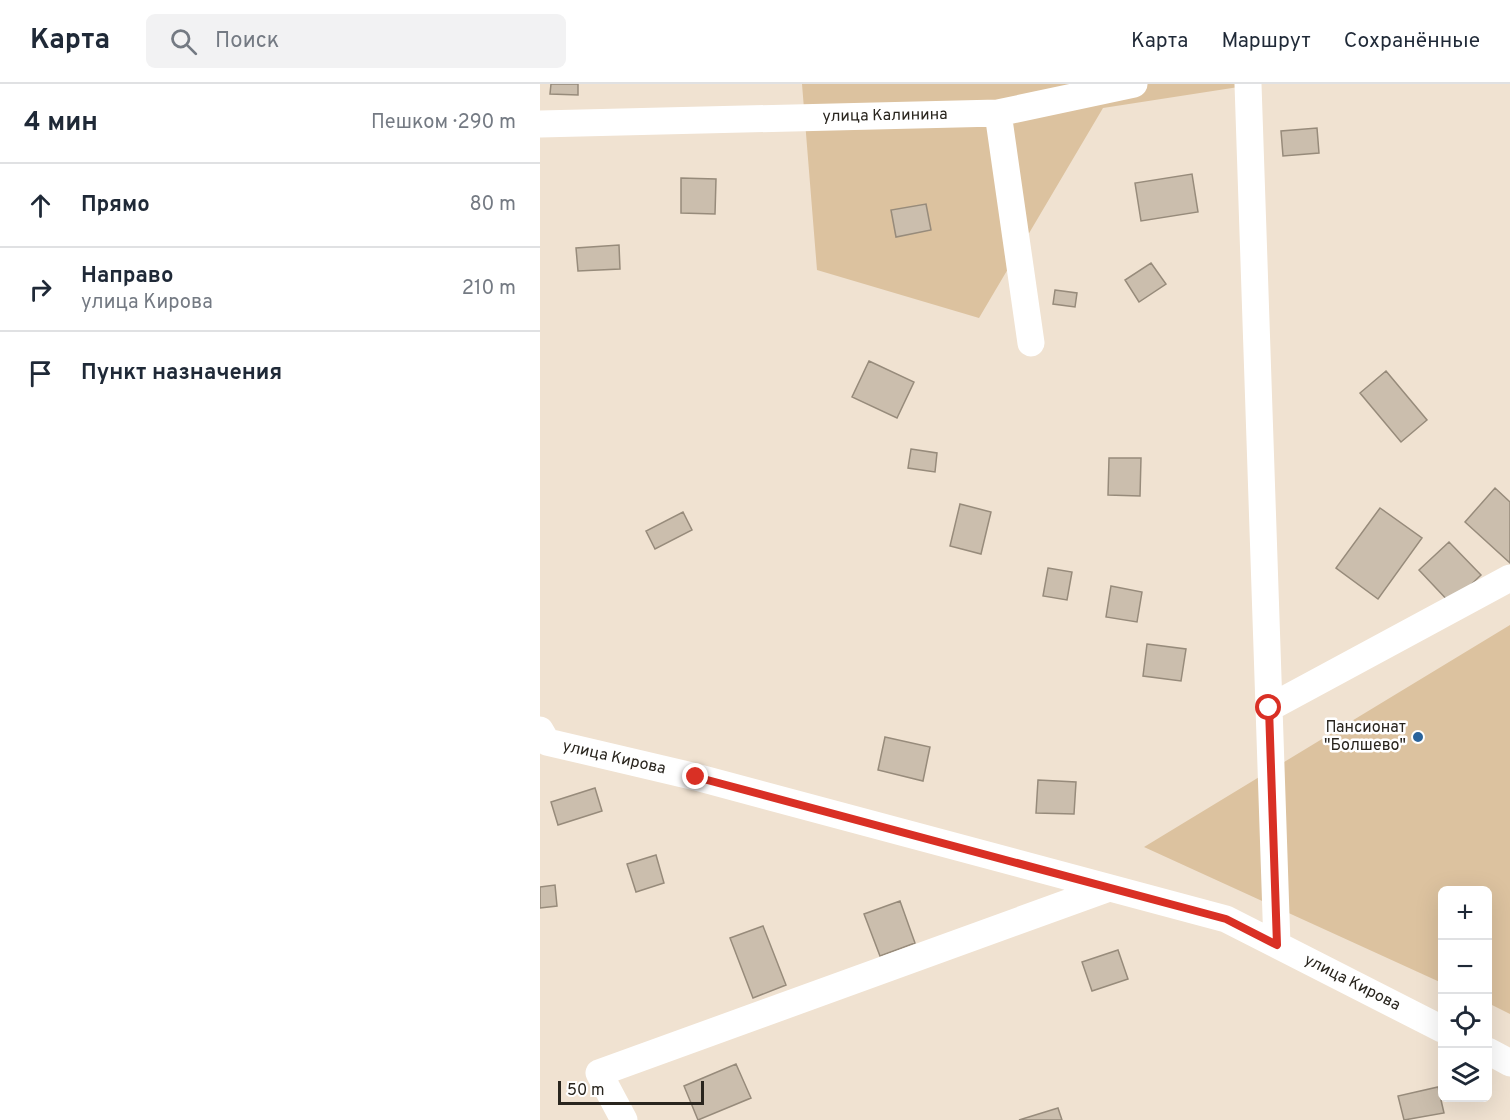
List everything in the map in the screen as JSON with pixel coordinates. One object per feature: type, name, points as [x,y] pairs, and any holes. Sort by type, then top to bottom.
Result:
[{"type":"street","name":"улица Калинина","points":[[540,124],[998,113],[1134,84]]},
{"type":"street","points":[[1248,84],[1277,945]]},
{"type":"street","points":[[998,113],[1031,343]]},
{"type":"street","points":[[1269,708],[1510,578]]},
{"type":"street","name":"улица Кирова","points":[[542,740],[696,777],[1226,919],[1438,1026]]},
{"type":"street","points":[[624,1120],[599,1073],[1109,888]]},
{"type":"street","points":[[1492,1053],[1510,1063]]},
{"type":"shaded area","points":[[802,84],[1258,84],[1103,108],[979,318],[817,270]]},
{"type":"shaded area","name":"Пансионат \"Болшево\"","points":[[1510,625],[1510,1014],[1492,1005],[1492,886],[1438,886],[1438,981],[1144,847]]},
{"type":"building","points":[[551,84],[578,84],[578,95],[550,94]]},
{"type":"building","points":[[1317,128],[1319,153],[1283,156],[1281,131]]},
{"type":"building","points":[[1192,174],[1198,212],[1141,221],[1135,183]]},
{"type":"building","points":[[681,178],[716,179],[715,214],[681,213]]},
{"type":"building","points":[[926,204],[931,230],[896,237],[891,210]]},
{"type":"building","points":[[619,245],[620,269],[578,271],[576,248]]},
{"type":"building","points":[[1151,263],[1166,284],[1139,302],[1125,280]]},
{"type":"building","points":[[1055,290],[1077,293],[1075,307],[1053,304]]},
{"type":"building","points":[[869,361],[914,382],[897,418],[852,397]]},
{"type":"building","points":[[1386,371],[1427,420],[1401,442],[1360,393]]},
{"type":"building","points":[[911,449],[937,453],[935,472],[908,468]]},
{"type":"building","points":[[1109,458],[1141,458],[1140,496],[1108,495]]},
{"type":"building","points":[[1495,488],[1510,502],[1510,563],[1465,522]]},
{"type":"building","points":[[960,504],[991,512],[981,554],[950,546]]},
{"type":"building","points":[[1380,508],[1422,538],[1378,599],[1336,568]]},
{"type":"building","points":[[683,512],[692,530],[655,549],[646,531]]},
{"type":"building","points":[[1449,542],[1481,575],[1451,604],[1419,570]]},
{"type":"building","points":[[1048,568],[1072,572],[1067,600],[1043,596]]},
{"type":"building","points":[[1111,586],[1142,592],[1137,622],[1106,617]]},
{"type":"building","points":[[1147,644],[1186,649],[1181,681],[1143,676]]},
{"type":"building","points":[[885,737],[930,747],[923,781],[878,770]]},
{"type":"building","points":[[1038,780],[1076,782],[1074,814],[1036,813]]},
{"type":"building","points":[[595,788],[602,811],[558,825],[551,802]]},
{"type":"building","points":[[656,855],[664,883],[636,892],[627,864]]},
{"type":"building","points":[[555,885],[557,906],[540,908],[540,887]]},
{"type":"building","points":[[900,901],[915,943],[880,956],[864,914]]},
{"type":"building","points":[[763,926],[786,985],[753,998],[730,938]]},
{"type":"building","points":[[1118,950],[1128,979],[1092,991],[1082,962]]},
{"type":"building","points":[[736,1064],[751,1098],[698,1120],[684,1086]]},
{"type":"building","points":[[1438,1087],[1438,1102],[1441,1102],[1444,1113],[1404,1120],[1398,1096]]},
{"type":"building","points":[[1058,1108],[1062,1120],[1019,1120]]},
{"type":"place","name":"Пансионат \"Болшево\"","points":[[1418,737]]},
{"type":"route","points":[[696,777],[1226,919],[1277,945],[1269,708]]}]
